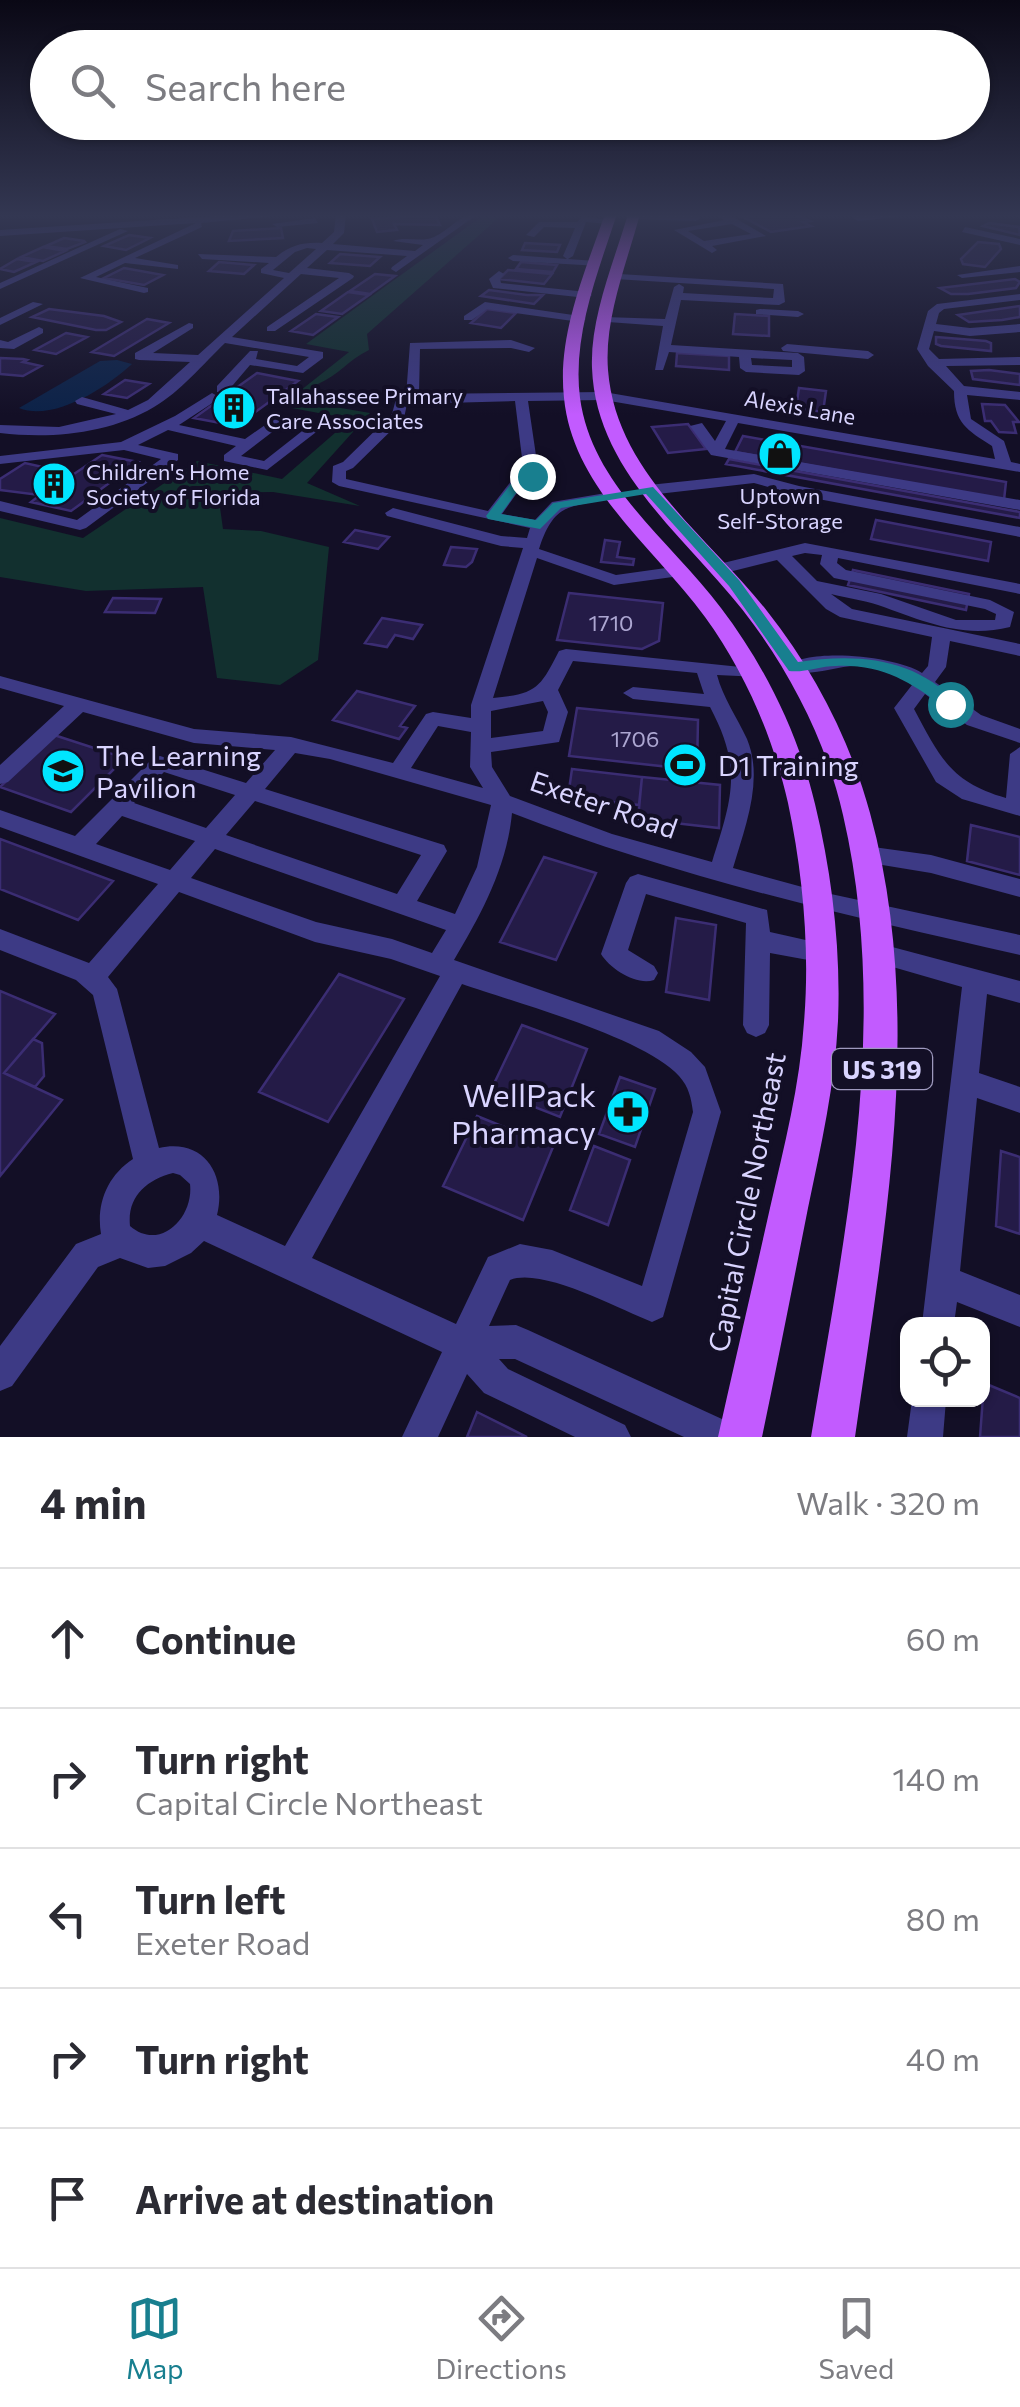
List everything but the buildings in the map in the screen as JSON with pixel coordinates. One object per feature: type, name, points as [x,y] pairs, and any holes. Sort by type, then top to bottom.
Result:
[{"type":"main road","name":"Capital Circle Northeast","points":[[591,281],[571,355],[572,397],[591,454],[613,494],[680,572],[753,673],[781,735],[801,802],[817,900],[822,999],[812,1100],[740,1437]]},
{"type":"main road","name":"US 319","points":[[618,281],[600,369],[604,396],[626,456],[649,490],[763,620],[794,667],[832,740],[856,813],[878,912],[884,1015],[879,1123],[832,1437]]},
{"type":"main road","points":[[580,320],[608,320]]},
{"type":"main road","points":[[613,494],[649,490]]},
{"type":"street","points":[[100,281],[144,290]]},
{"type":"street","points":[[0,429],[50,432],[122,417],[164,395],[283,281]]},
{"type":"street","points":[[271,329],[342,281]]},
{"type":"street","points":[[495,281],[497,286],[587,295]]},
{"type":"street","points":[[554,307],[565,281]]},
{"type":"street","points":[[660,367],[680,281]]},
{"type":"street","points":[[678,302],[779,302],[779,286],[710,281]]},
{"type":"street","points":[[1020,297],[941,306],[934,311],[923,349],[960,390],[1020,396]]},
{"type":"street","points":[[678,302],[802,318]]},
{"type":"street","points":[[0,333],[4,324],[37,304]]},
{"type":"street","points":[[468,318],[485,305],[535,320],[580,320]]},
{"type":"street","points":[[246,314],[286,319]]},
{"type":"street","points":[[783,317],[784,347]]},
{"type":"street","points":[[608,320],[670,322]]},
{"type":"street","points":[[0,344],[10,346],[39,331],[4,324]]},
{"type":"street","points":[[189,326],[140,356],[200,359]]},
{"type":"street","points":[[930,327],[970,332],[1020,328]]},
{"type":"street","points":[[220,338],[318,356],[299,370],[247,361]]},
{"type":"street","points":[[529,348],[511,344],[414,346],[412,398],[401,402],[399,416],[348,465],[338,469],[339,482],[492,516],[568,562],[614,580],[680,572]]},
{"type":"street","points":[[665,344],[806,344],[868,355]]},
{"type":"street","points":[[665,344],[745,354]]},
{"type":"street","points":[[124,446],[166,426],[217,393],[263,346]]},
{"type":"street","points":[[932,363],[1020,361]]},
{"type":"street","points":[[960,390],[959,415],[970,429],[999,444],[1004,465]]},
{"type":"street","points":[[492,516],[517,483],[532,476],[522,396]]},
{"type":"street","name":"Alexis Lane","points":[[412,398],[604,396],[731,424],[1020,468]]},
{"type":"street","points":[[82,401],[116,408],[143,434]]},
{"type":"street","points":[[281,418],[317,426],[266,466],[229,458],[248,444],[281,418]]},
{"type":"street","points":[[716,452],[731,424],[1020,481]]},
{"type":"street","points":[[166,426],[248,444]]},
{"type":"street","points":[[697,426],[716,452],[1020,505]]},
{"type":"street","points":[[960,458],[970,444],[970,429]]},
{"type":"street","points":[[0,460],[124,446],[173,457],[80,524],[0,506]]},
{"type":"street","points":[[649,490],[754,478],[797,490],[1020,532]]},
{"type":"street","points":[[479,726],[546,513],[557,505],[613,494]]},
{"type":"street","points":[[393,513],[501,541],[535,540]]},
{"type":"street","points":[[721,569],[804,548],[1020,589]]},
{"type":"street","points":[[812,585],[876,598],[925,617],[976,627],[1004,623],[1005,612],[999,608],[840,574],[828,564],[832,551]]},
{"type":"street","points":[[780,554],[832,605],[864,617],[1011,648]]},
{"type":"street","points":[[864,617],[864,604],[876,598]]},
{"type":"street","points":[[997,626],[1011,648]]},
{"type":"street","points":[[942,633],[937,666],[904,708],[939,775],[950,786],[1016,809],[1020,754]]},
{"type":"street","points":[[479,726],[548,690],[559,678],[566,656],[753,673]]},
{"type":"street","points":[[794,667],[856,660],[891,667],[922,682],[974,720],[1020,736]]},
{"type":"street","points":[[706,670],[715,701],[742,756],[742,785],[720,873]]},
{"type":"street","points":[[0,682],[194,736],[291,744],[502,801],[501,828],[447,969],[291,1264]]},
{"type":"street","points":[[397,773],[434,719],[552,737],[558,712],[548,690]]},
{"type":"street","points":[[633,693],[715,701]]},
{"type":"street","points":[[0,776],[79,704]]},
{"type":"street","name":"Exeter Road","points":[[479,726],[485,776],[502,801],[606,841],[671,860],[817,900],[1020,945]]},
{"type":"street","points":[[91,978],[291,744]]},
{"type":"street","points":[[79,846],[160,763],[436,851],[402,905]]},
{"type":"street","points":[[118,806],[462,926]]},
{"type":"street","points":[[0,818],[315,932],[392,950],[650,1039],[684,1061],[704,1084],[707,1112],[652,1306],[552,1266],[520,1260],[499,1268],[461,1342],[420,1437]]},
{"type":"street","points":[[866,855],[931,864],[1020,888]]},
{"type":"street","points":[[660,890],[671,860]]},
{"type":"street","points":[[645,973],[614,954],[638,884],[758,917],[756,1025]]},
{"type":"street","points":[[0,939],[91,978],[104,989],[149,1165]]},
{"type":"street","points":[[758,940],[819,952]]},
{"type":"street","points":[[880,954],[1020,992]]},
{"type":"street","points":[[939,1317],[976,980]]},
{"type":"street","points":[[965,1082],[1020,1100]]},
{"type":"street","points":[[173,1159],[195,1166],[209,1190],[200,1223],[185,1240],[168,1249],[150,1253],[134,1250],[122,1242],[112,1219],[114,1203],[122,1187],[149,1165],[173,1159]]},
{"type":"street","points":[[200,1223],[461,1342],[496,1380],[613,1437]]},
{"type":"street","points":[[0,1374],[87,1255],[122,1242]]},
{"type":"street","points":[[942,1281],[1020,1311]]},
{"type":"street","points":[[461,1342],[516,1342],[723,1437]]},
{"type":"street","points":[[925,1437],[928,1407]]},
{"type":"green space","points":[[393,281],[427,281],[367,334],[369,350],[318,384],[320,388],[305,398],[312,403],[370,413],[307,483],[360,506],[273,492],[218,493],[223,529],[261,531],[329,547],[318,660],[280,685],[217,678],[203,587],[86,591],[0,577],[0,518],[83,538],[197,461],[282,479],[351,419],[281,406],[349,352],[306,344]]},
{"type":"water","points":[[100,361],[132,364],[78,400],[47,410],[19,408]]},
{"type":"place","name":"Tallahassee Primary Care Associates","points":[[234,408]]},
{"type":"place","name":"Uptown Self-Storage","points":[[780,454]]},
{"type":"place","name":"Children's Home Society of Florida","points":[[54,484]]},
{"type":"place","name":"D1 Training","points":[[685,765]]},
{"type":"place","name":"The Learning Pavilion","points":[[63,771]]},
{"type":"place","name":"WellPack Pharmacy","points":[[628,1112]]},
{"type":"route","points":[[532,476],[517,483],[492,516],[540,525],[546,513],[557,505],[649,490],[734,583],[794,667],[835,661],[874,663],[909,673],[950,704]]}]
